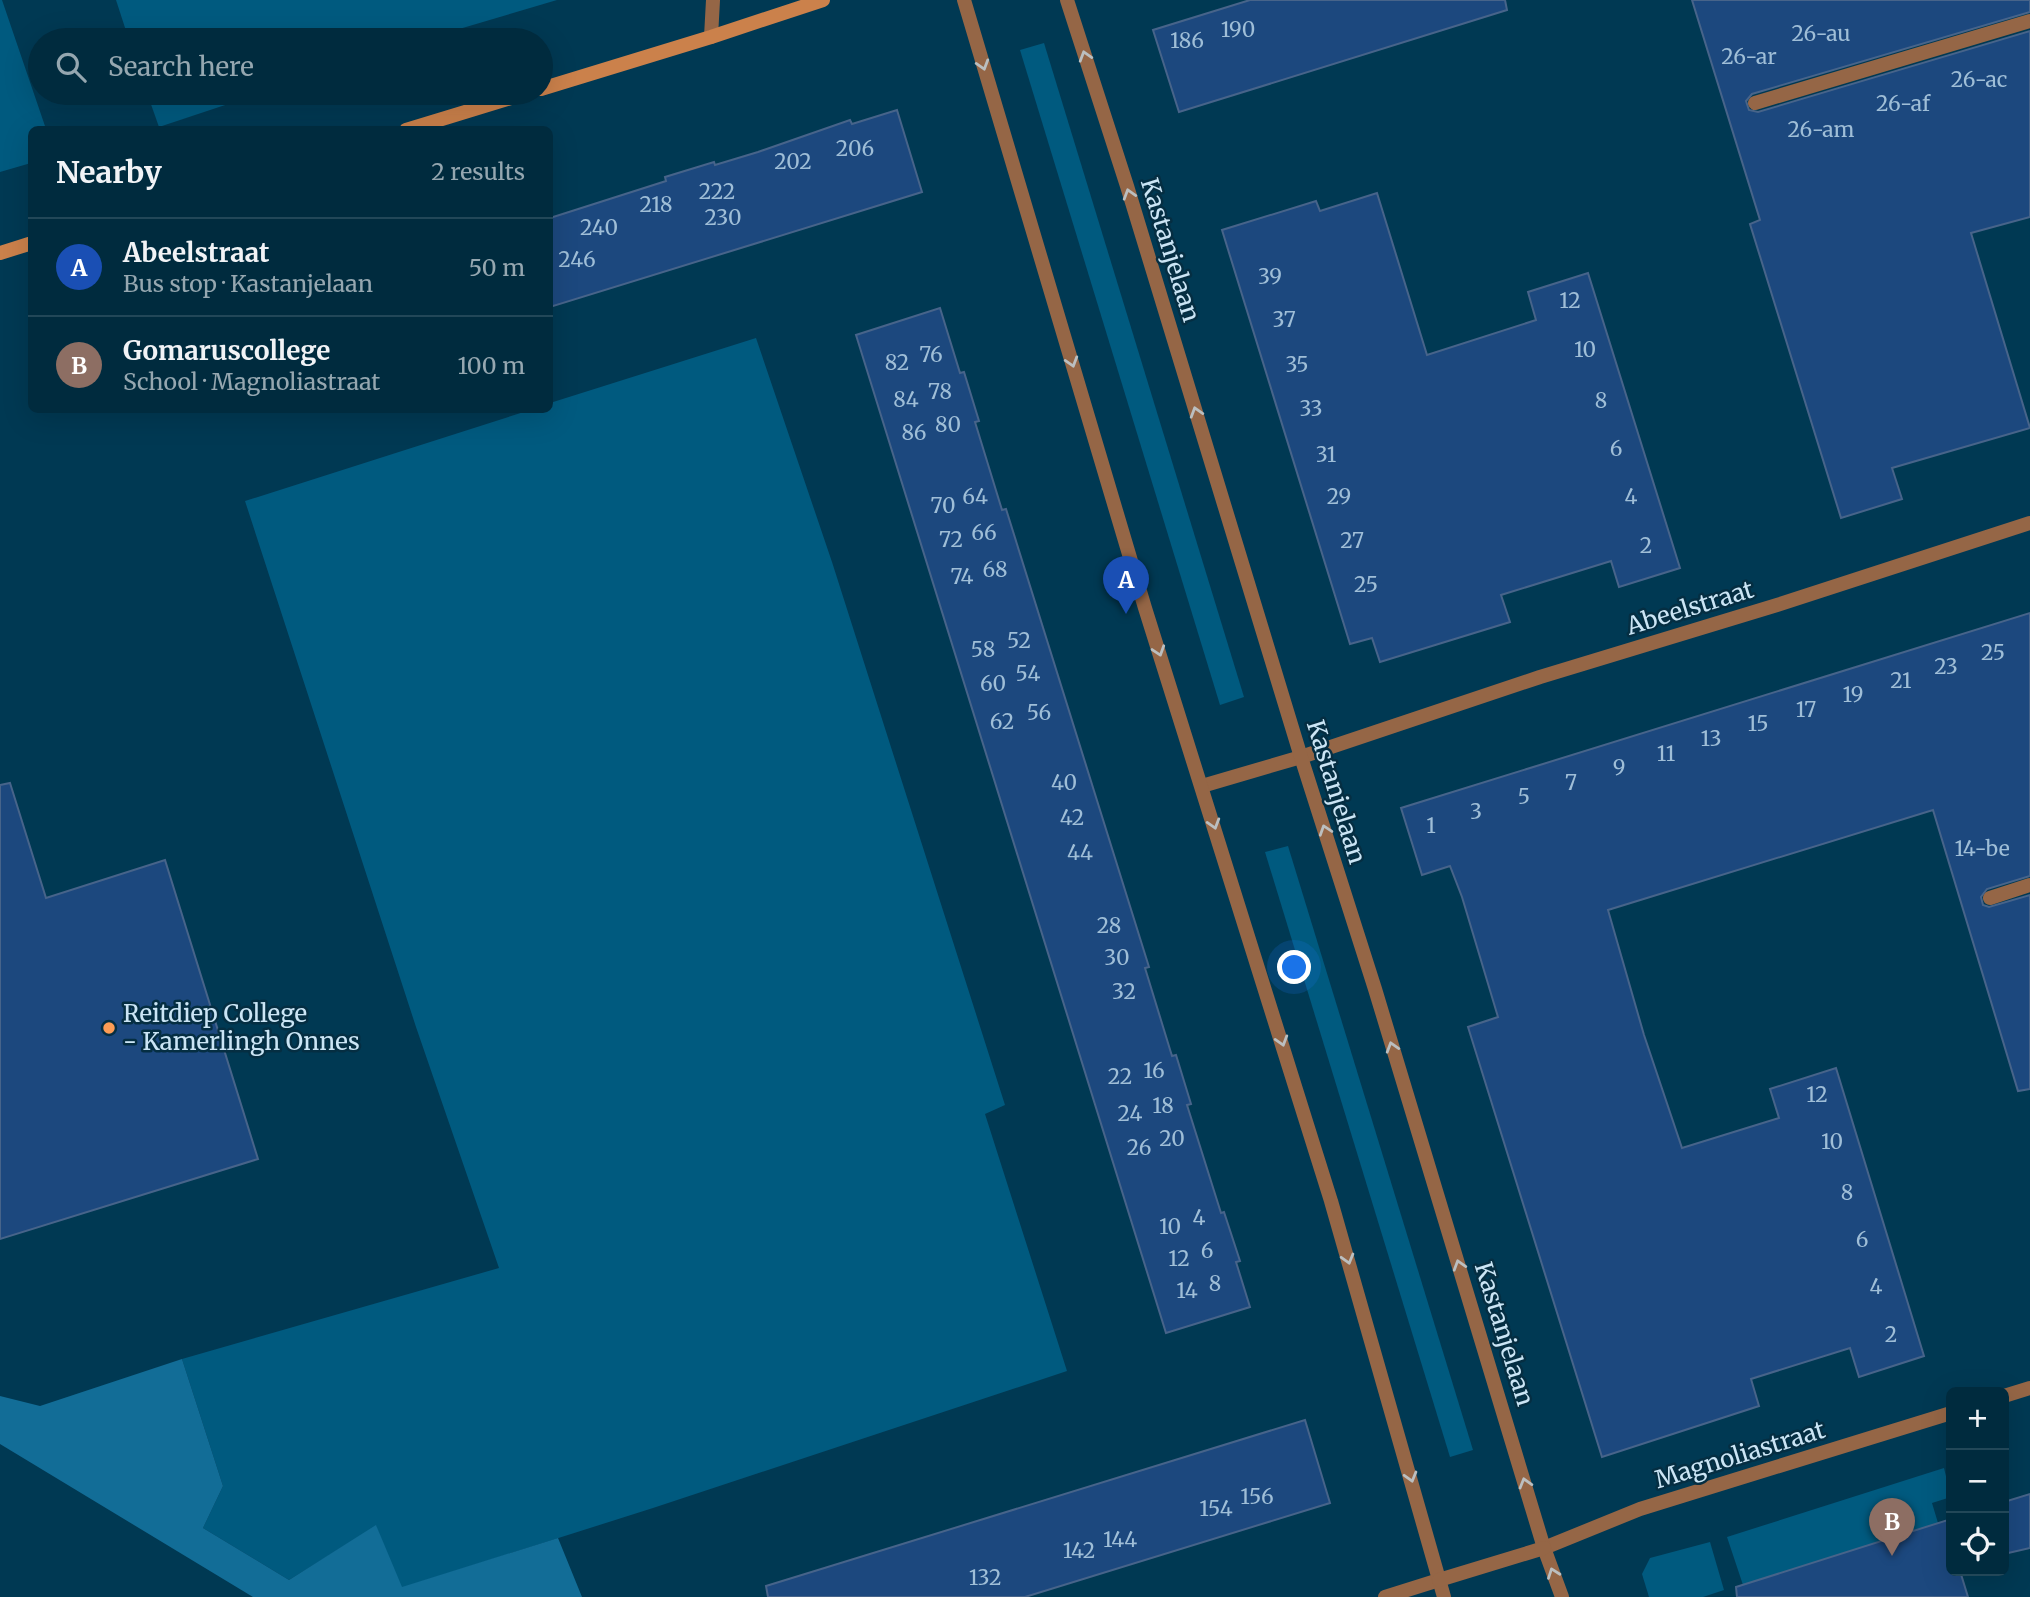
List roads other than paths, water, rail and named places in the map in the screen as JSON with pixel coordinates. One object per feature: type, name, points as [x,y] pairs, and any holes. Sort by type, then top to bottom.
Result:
[{"type":"main road","points":[[553,85],[823,0]]},
{"type":"main road","points":[[419,126],[488,105]]},
{"type":"main road","points":[[0,253],[28,244]]},
{"type":"street","points":[[711,37],[713,0]]},
{"type":"street","points":[[964,0],[1145,608],[1331,1201],[1444,1597]]},
{"type":"street","name":"Kastanjelaan","points":[[1067,0],[1375,989],[1544,1548],[1562,1597]]},
{"type":"street","points":[[1755,103],[2030,21]]},
{"type":"street","name":"Abeelstraat","points":[[1202,786],[1301,757],[1540,677],[1777,605],[2030,523]]},
{"type":"street","points":[[1990,898],[2030,885]]},
{"type":"street","points":[[2009,1394],[2030,1388]]},
{"type":"street","name":"Magnoliastraat","points":[[1385,1597],[1544,1548],[1640,1510],[1946,1415]]},
{"type":"place","name":"Abeelstraat","points":[[1126,614]]},
{"type":"place","name":"Reitdiep College - Kamerlingh Onnes","points":[[109,1028]]},
{"type":"place","name":"Gomaruscollege","points":[[1892,1556]]}]
